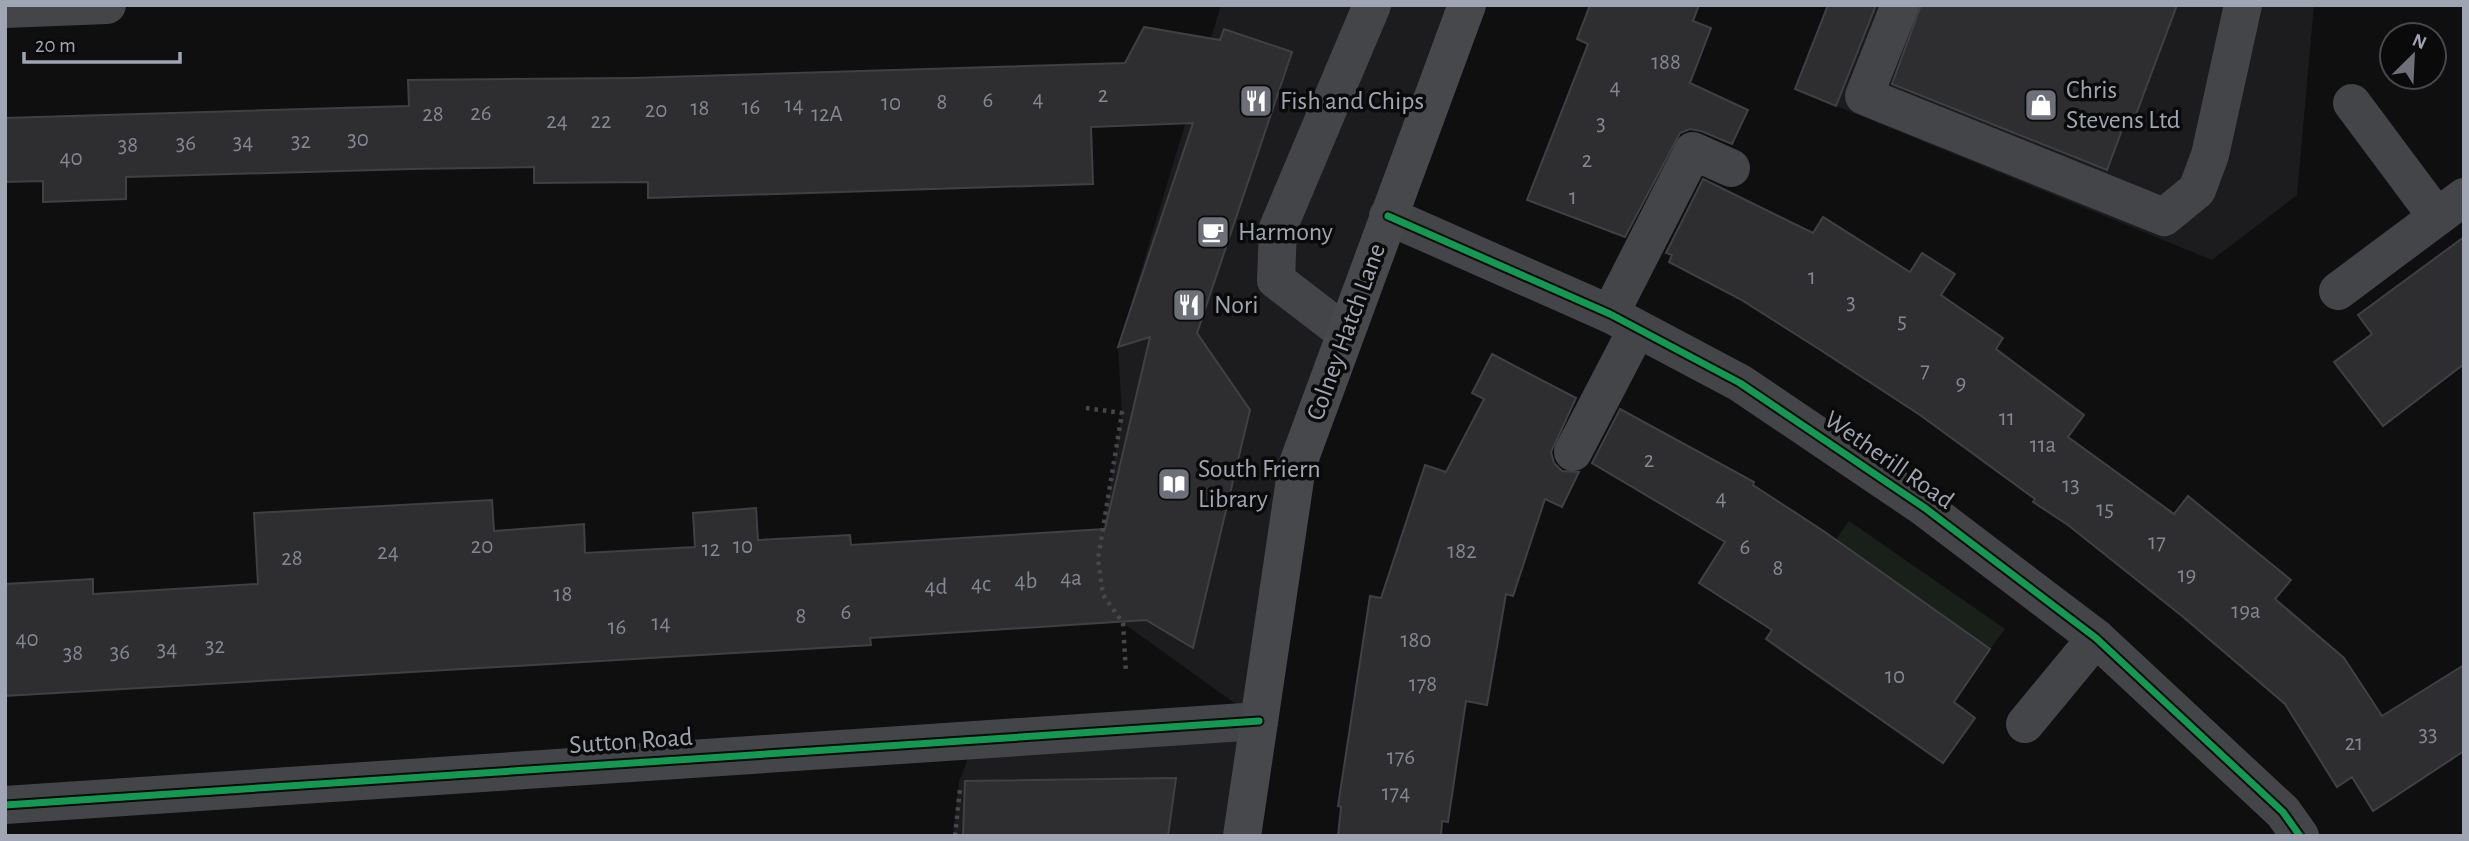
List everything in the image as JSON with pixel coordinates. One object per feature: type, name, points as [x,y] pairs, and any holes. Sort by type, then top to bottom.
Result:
[{"type":"main road","name":"Colney Hatch Lane","points":[[1242,836],[1297,466],[1467,5]]},
{"type":"street","points":[[5,9],[107,5]]},
{"type":"street","points":[[1345,333],[1276,280],[1278,228],[1372,5]]},
{"type":"street","points":[[1900,5],[1864,96],[2164,217],[2197,190],[2210,155],[2243,5]]},
{"type":"street","points":[[2338,291],[2450,207],[2352,103]]},
{"type":"street","points":[[1573,452],[1693,150],[1731,168]]},
{"type":"street","name":"Wetherill Road","points":[[1388,216],[1623,321],[1751,391],[1925,508],[2096,638],[2283,812],[2300,836]]},
{"type":"street","points":[[2025,724],[2096,638]]},
{"type":"street","name":"Sutton Road","points":[[5,806],[1259,721]]},
{"type":"path","points":[[1086,408],[1122,413],[1098,559],[1103,595],[1123,623],[1126,673]]},
{"type":"shaded area","points":[[1221,5],[1467,5],[1297,466],[1242,836],[953,836],[959,782],[975,740],[1258,720],[1123,623],[1103,595],[1098,559],[1122,413],[1118,347]]},
{"type":"shaded area","points":[[1828,5],[2314,5],[2297,195],[2212,260],[1795,89]]},
{"type":"shaded area","points":[[1849,521],[2005,629],[1990,649],[1835,541]]},
{"type":"building","points":[[1590,5],[1699,5],[1693,21],[1711,28],[1690,83],[1748,110],[1732,144],[1701,131],[1690,129],[1680,133],[1625,237],[1527,200],[1588,44],[1577,39]]},
{"type":"building","points":[[1828,5],[1876,5],[1836,106],[1795,89]]},
{"type":"building","name":"Chris Stevens Ltd","points":[[1921,5],[2177,5],[2132,125],[2125,122],[2107,170],[1892,84]]},
{"type":"building","points":[[1144,27],[1220,40],[1224,29],[1292,52],[1197,333],[1250,410],[1193,648],[1146,620],[870,638],[871,645],[5,696],[5,584],[93,579],[93,594],[258,584],[254,513],[492,500],[494,531],[584,524],[585,553],[695,547],[693,513],[756,508],[758,540],[850,535],[851,545],[1105,529],[1150,337],[1118,347],[1193,123],[1091,127],[1093,184],[648,198],[648,182],[534,183],[534,167],[411,169],[126,177],[126,199],[43,202],[43,181],[5,182],[5,118],[409,106],[408,80],[634,78],[1125,63]]},
{"type":"building","points":[[1703,179],[1813,233],[1823,217],[1910,272],[1922,253],[1955,274],[1941,295],[2003,338],[1996,349],[2084,415],[2068,437],[2174,514],[2188,496],[2291,580],[2275,599],[2344,658],[2382,716],[2464,665],[2464,751],[2373,811],[2352,777],[2337,787],[2285,704],[2182,616],[2068,525],[2033,502],[2035,499],[1920,415],[1822,351],[1740,299],[1669,262],[1672,255],[1666,253]]},
{"type":"building","points":[[2464,237],[2464,364],[2383,426],[2334,362],[2372,334],[2358,315]]},
{"type":"building","points":[[1492,354],[1576,398],[1551,452],[1554,463],[1562,471],[1579,472],[1562,507],[1545,499],[1513,596],[1506,594],[1487,705],[1466,701],[1448,822],[1442,821],[1441,836],[1338,836],[1341,807],[1338,806],[1370,596],[1381,598],[1425,465],[1446,472],[1484,399],[1472,393]]},
{"type":"building","points":[[1620,409],[1754,482],[1753,485],[1825,532],[1990,649],[1954,702],[1975,718],[1943,763],[1766,639],[1772,630],[1699,583],[1725,542],[1592,463]]},
{"type":"building","points":[[1176,778],[1168,836],[963,836],[965,781]]},
{"type":"cycle path","points":[[1388,216],[1610,314],[1740,383],[1925,508],[2096,638],[2283,812],[2300,836]]},
{"type":"cycle path","points":[[5,805],[1259,721]]},
{"type":"place","name":"Fish and Chips","points":[[1256,101]]},
{"type":"place","name":"Chris Stevens Ltd","points":[[2041,105]]},
{"type":"place","name":"Harmony","points":[[1213,232]]},
{"type":"place","name":"Nori","points":[[1189,305]]},
{"type":"place","name":"South Friern Library","points":[[1174,484]]}]
